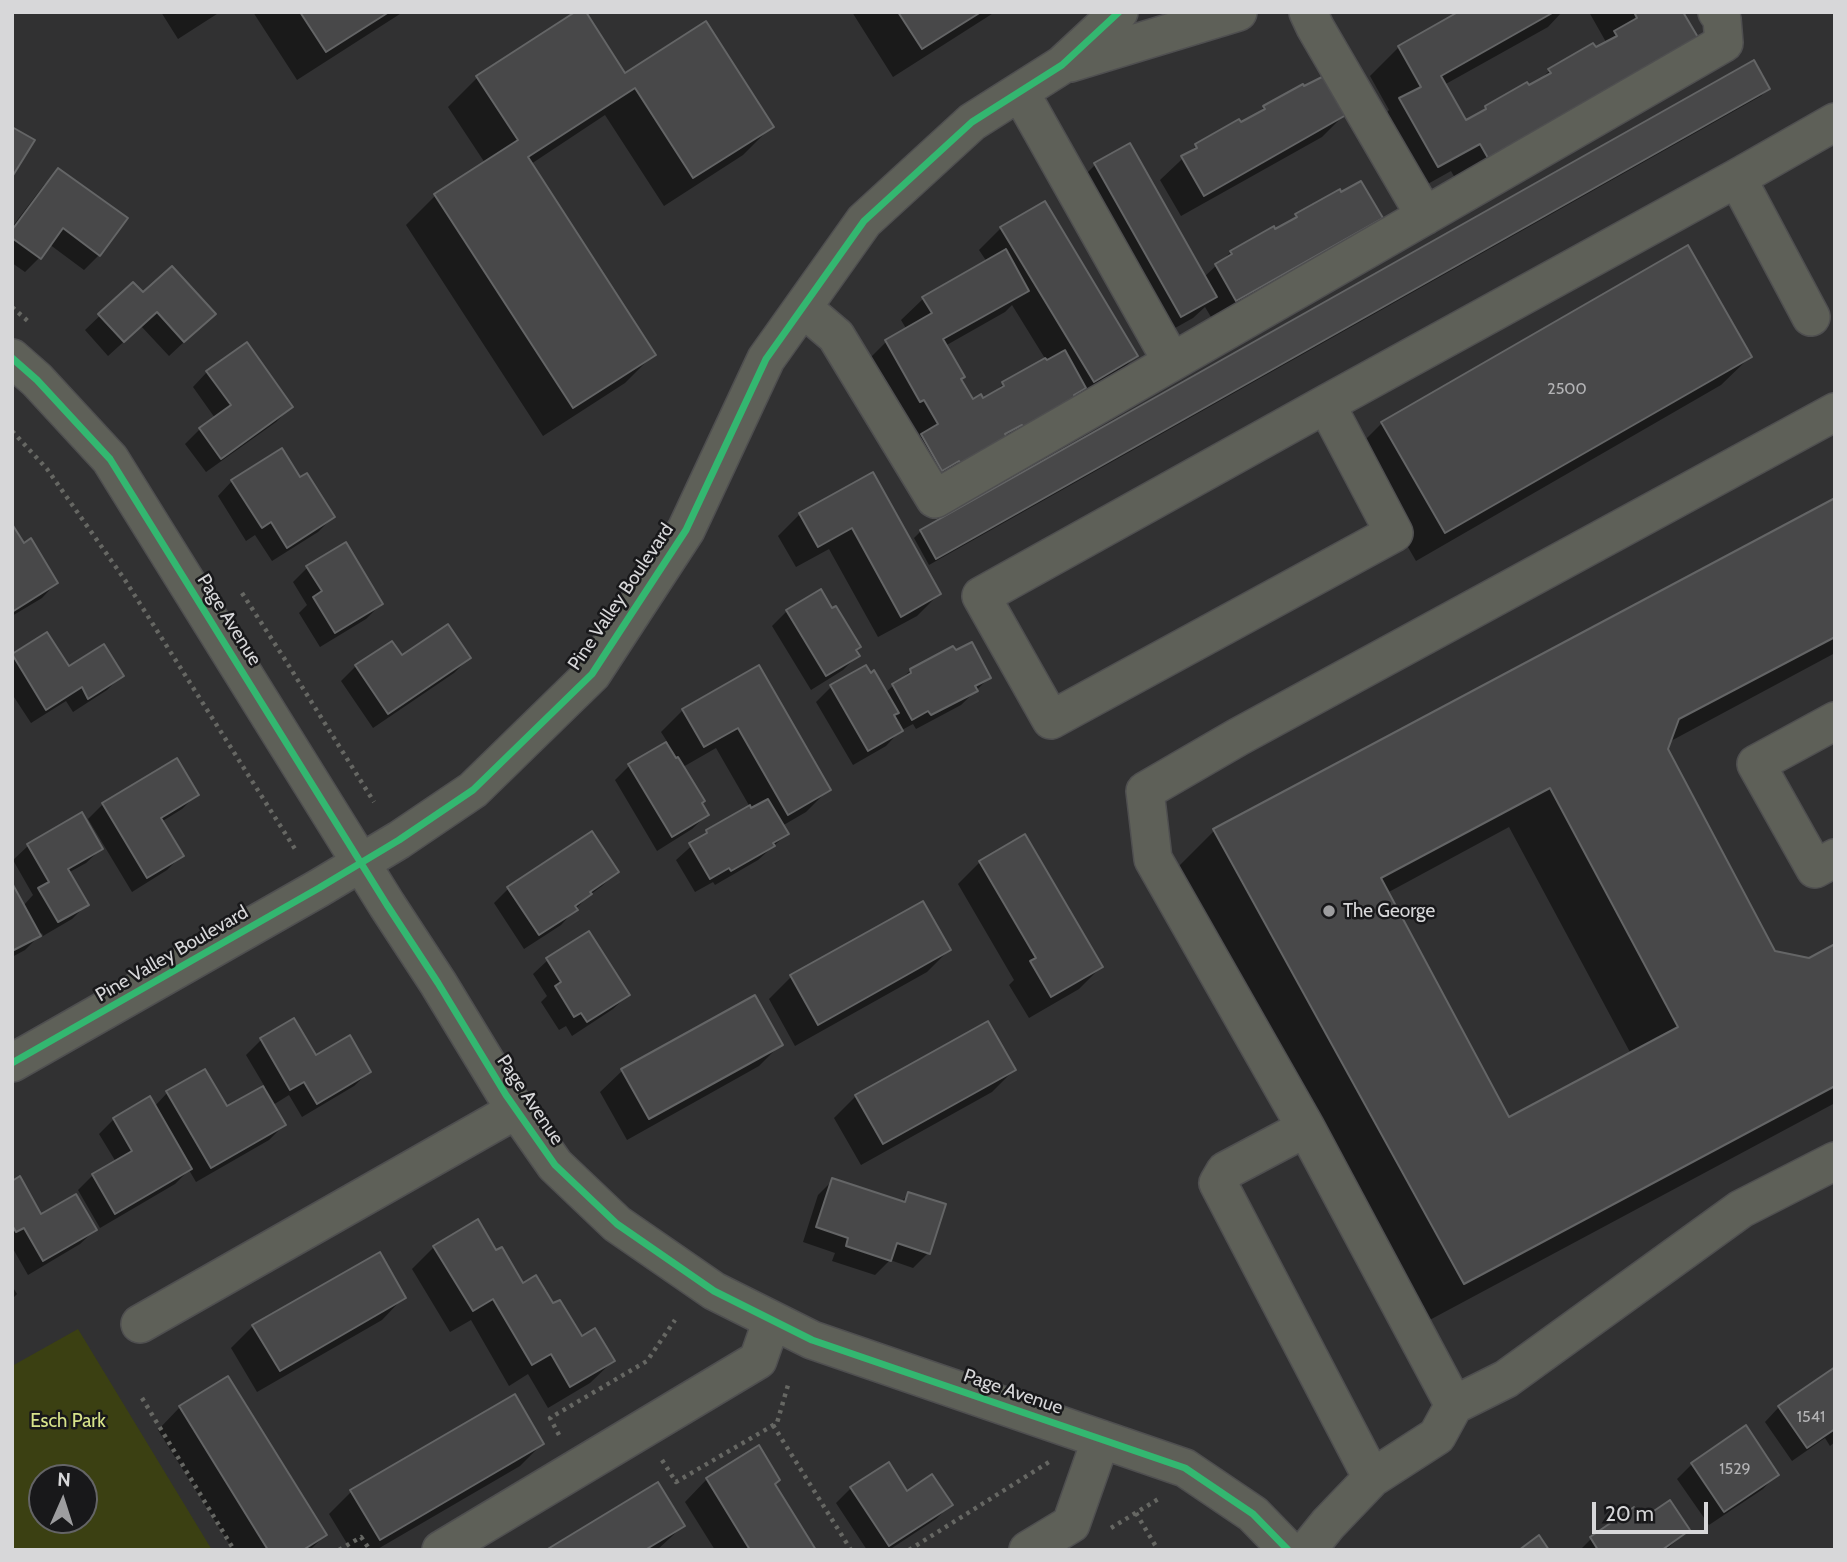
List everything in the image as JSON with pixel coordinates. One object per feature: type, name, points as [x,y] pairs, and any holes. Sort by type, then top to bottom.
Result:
[{"type":"street","name":"Pine Valley Boulevard","points":[[12,1063],[361,863],[473,790],[592,674],[685,530],[766,359],[864,221],[972,122],[1062,65],[1119,12]]},
{"type":"street","name":"Pine Valley Boulevard","points":[[1062,65],[1238,12]]},
{"type":"street","points":[[1308,12],[1425,216]]},
{"type":"street","points":[[803,308],[836,337],[935,499],[1724,43],[1722,19],[1717,12]]},
{"type":"street","points":[[1020,92],[1172,362]]},
{"type":"street","points":[[1325,404],[1394,533],[1051,720],[981,596],[1325,404],[1737,178],[1835,121]]},
{"type":"street","points":[[1737,178],[1811,317]]},
{"type":"street","name":"Page Avenue","points":[[12,358],[37,380],[110,459],[516,1110],[555,1165],[617,1224],[714,1291],[812,1340],[1185,1468],[1252,1514],[1288,1550]]},
{"type":"street","points":[[1454,1405],[1306,1128],[1153,859],[1145,791],[1238,737],[1835,412]]},
{"type":"street","points":[[1835,721],[1755,764],[1815,869],[1835,858]]},
{"type":"street","points":[[140,1324],[516,1110]]},
{"type":"street","points":[[1306,1128],[1225,1171],[1218,1183],[1372,1478]]},
{"type":"street","points":[[1307,1550],[1372,1478],[1437,1436],[1454,1405],[1506,1379],[1741,1209],[1835,1161]]},
{"type":"street","points":[[441,1550],[758,1360],[772,1320]]},
{"type":"street","points":[[1028,1550],[1071,1524],[1101,1439]]},
{"type":"path","points":[[12,431],[47,469],[125,580],[295,849]]},
{"type":"path","points":[[656,1450],[676,1482],[777,1423],[791,1374]]},
{"type":"path","points":[[142,1398],[234,1550]]},
{"type":"path","points":[[773,1425],[850,1550]]},
{"type":"path","points":[[909,1550],[1050,1461]]},
{"type":"path","points":[[1105,1531],[1170,1492]]},
{"type":"path","points":[[1136,1513],[1158,1550]]},
{"type":"path","points":[[339,1550],[361,1537],[370,1550]]},
{"type":"green space","name":"Esch Park","points":[[78,1329],[212,1550],[12,1550],[12,1366]]},
{"type":"building","points":[[300,12],[389,12],[326,52]]},
{"type":"building","points":[[575,12],[586,12],[625,73],[706,21],[774,127],[693,178],[635,88],[528,157],[656,355],[573,408],[434,194],[518,140],[476,76]]},
{"type":"building","points":[[898,12],[981,12],[922,49]]},
{"type":"building","points":[[1458,12],[1554,12],[1441,76],[1466,120],[1527,82],[1529,85],[1551,73],[1548,69],[1593,43],[1596,47],[1617,36],[1614,31],[1637,18],[1634,12],[1683,12],[1699,39],[1488,158],[1480,144],[1438,167],[1399,98],[1421,87],[1398,46]]},
{"type":"building","points":[[1754,60],[1770,89],[936,559],[920,530]]},
{"type":"building","points":[[1324,76],[1346,115],[1204,196],[1181,156],[1197,148],[1195,144],[1239,119],[1241,122],[1265,109],[1263,106]]},
{"type":"building","points":[[12,127],[35,140],[12,177]]},
{"type":"building","points":[[1130,143],[1217,297],[1181,317],[1094,163]]},
{"type":"building","points":[[58,168],[128,218],[100,256],[63,228],[41,259],[12,238],[12,230]]},
{"type":"building","points":[[1361,181],[1383,218],[1236,301],[1215,264],[1232,254],[1230,251],[1274,226],[1275,229],[1297,217],[1295,214],[1340,189],[1341,192]]},
{"type":"building","points":[[1045,201],[1138,356],[1094,382],[1000,227]]},
{"type":"building","points":[[1688,245],[1752,357],[1445,533],[1381,422]]},
{"type":"building","points":[[1006,249],[1029,291],[943,339],[965,377],[961,379],[973,399],[981,394],[983,398],[1004,386],[1002,382],[1065,350],[1086,388],[1074,395],[1077,401],[1025,431],[1022,425],[1005,434],[1009,440],[962,467],[959,461],[942,471],[921,434],[938,424],[924,400],[920,402],[885,340],[932,313],[922,297]]},
{"type":"building","points":[[172,266],[216,314],[184,342],[157,312],[124,342],[98,314],[133,282],[143,292]]},
{"type":"building","points":[[247,342],[293,407],[221,459],[199,428],[231,405],[206,371]]},
{"type":"building","points":[[282,448],[300,477],[307,473],[335,517],[287,548],[271,522],[262,528],[231,480]]},
{"type":"building","points":[[873,472],[941,594],[901,617],[852,528],[818,547],[799,513]]},
{"type":"building","name":"The George","points":[[1835,498],[1835,637],[1679,719],[1668,749],[1775,951],[1809,958],[1835,944],[1835,1086],[1464,1284],[1213,829]],"holes":[[[1550,788],[1678,1027],[1509,1117],[1381,878]]]},
{"type":"building","points":[[12,524],[24,543],[31,538],[58,583],[12,612]]},
{"type":"building","points":[[346,542],[383,604],[335,633],[313,597],[322,591],[306,566]]},
{"type":"building","points":[[821,589],[832,608],[836,606],[861,647],[856,650],[860,656],[826,676],[786,610]]},
{"type":"building","points":[[448,624],[471,658],[388,714],[355,665],[392,641],[402,655]]},
{"type":"building","points":[[47,632],[69,666],[104,644],[124,676],[88,699],[82,687],[46,710],[12,654]]},
{"type":"building","points":[[972,642],[991,678],[975,686],[978,691],[931,715],[928,711],[912,720],[892,684],[911,673],[910,669],[953,646],[956,650]]},
{"type":"building","points":[[759,665],[831,790],[788,815],[738,728],[704,747],[682,709]]},
{"type":"building","points":[[866,665],[871,673],[874,670],[899,713],[894,715],[903,731],[868,751],[830,685]]},
{"type":"building","points":[[666,742],[705,801],[702,803],[709,815],[672,837],[628,764]]},
{"type":"building","points":[[177,758],[199,795],[161,818],[184,856],[147,878],[102,803]]},
{"type":"building","points":[[768,799],[789,834],[773,843],[775,846],[731,871],[729,868],[710,879],[689,843],[750,805],[751,808]]},
{"type":"building","points":[[82,812],[103,849],[68,869],[89,905],[58,922],[38,888],[49,882],[27,844]]},
{"type":"building","points":[[592,831],[619,872],[590,892],[592,894],[575,906],[578,910],[539,935],[507,887]]},
{"type":"building","points":[[1025,834],[1103,967],[1051,997],[1030,961],[1036,958],[979,861]]},
{"type":"building","points":[[12,883],[41,936],[12,951]]},
{"type":"building","points":[[923,901],[951,950],[818,1025],[790,975]]},
{"type":"building","points":[[589,931],[630,995],[587,1022],[581,1013],[574,1017],[555,986],[561,982],[546,958]]},
{"type":"building","points":[[755,995],[783,1045],[649,1119],[621,1069]]},
{"type":"building","points":[[294,1018],[316,1055],[350,1035],[371,1072],[317,1104],[304,1082],[290,1090],[260,1038]]},
{"type":"building","points":[[988,1021],[1016,1070],[883,1144],[855,1095]]},
{"type":"building","points":[[205,1069],[227,1106],[263,1086],[286,1125],[211,1168],[166,1091]]},
{"type":"building","points":[[150,1096],[192,1169],[115,1214],[92,1174],[132,1151],[113,1118]]},
{"type":"building","points":[[20,1176],[41,1214],[76,1194],[97,1230],[43,1261],[24,1228],[16,1232],[12,1225],[12,1181]]},
{"type":"building","points":[[832,1178],[905,1202],[908,1192],[946,1204],[930,1254],[897,1243],[891,1261],[846,1246],[848,1238],[816,1227]]},
{"type":"building","points":[[478,1219],[496,1250],[502,1247],[523,1283],[536,1275],[553,1303],[560,1300],[582,1336],[595,1328],[615,1361],[570,1387],[551,1354],[532,1365],[493,1299],[473,1311],[433,1246]]},
{"type":"building","points":[[380,1252],[406,1298],[280,1371],[252,1325]]},
{"type":"building","points":[[1835,1367],[1835,1429],[1807,1448],[1778,1406]]},
{"type":"building","points":[[228,1376],[327,1535],[303,1550],[268,1550],[179,1406]]},
{"type":"building","points":[[515,1394],[544,1444],[380,1540],[350,1490]]},
{"type":"building","points":[[1746,1425],[1779,1475],[1724,1512],[1691,1463]]},
{"type":"building","points":[[759,1445],[780,1480],[775,1484],[816,1550],[750,1550],[706,1478]]},
{"type":"building","points":[[889,1462],[907,1491],[932,1474],[953,1505],[889,1546],[850,1487]]},
{"type":"building","points":[[658,1482],[685,1526],[645,1550],[546,1550]]},
{"type":"building","points":[[1670,1500],[1690,1530],[1662,1550],[1598,1550],[1590,1537],[1634,1507],[1642,1519]]},
{"type":"building","points":[[1539,1535],[1549,1550],[1519,1550]]},
{"type":"cycle path","points":[[12,1063],[319,888],[399,840],[473,790],[592,674],[686,530],[766,359],[864,221],[972,122],[1062,65],[1119,12]]},
{"type":"cycle path","points":[[12,358],[37,380],[110,459],[506,1095],[555,1165],[617,1224],[714,1291],[812,1340],[1185,1468],[1253,1514],[1288,1550]]},
{"type":"place","name":"The George","points":[[1329,911]]}]
